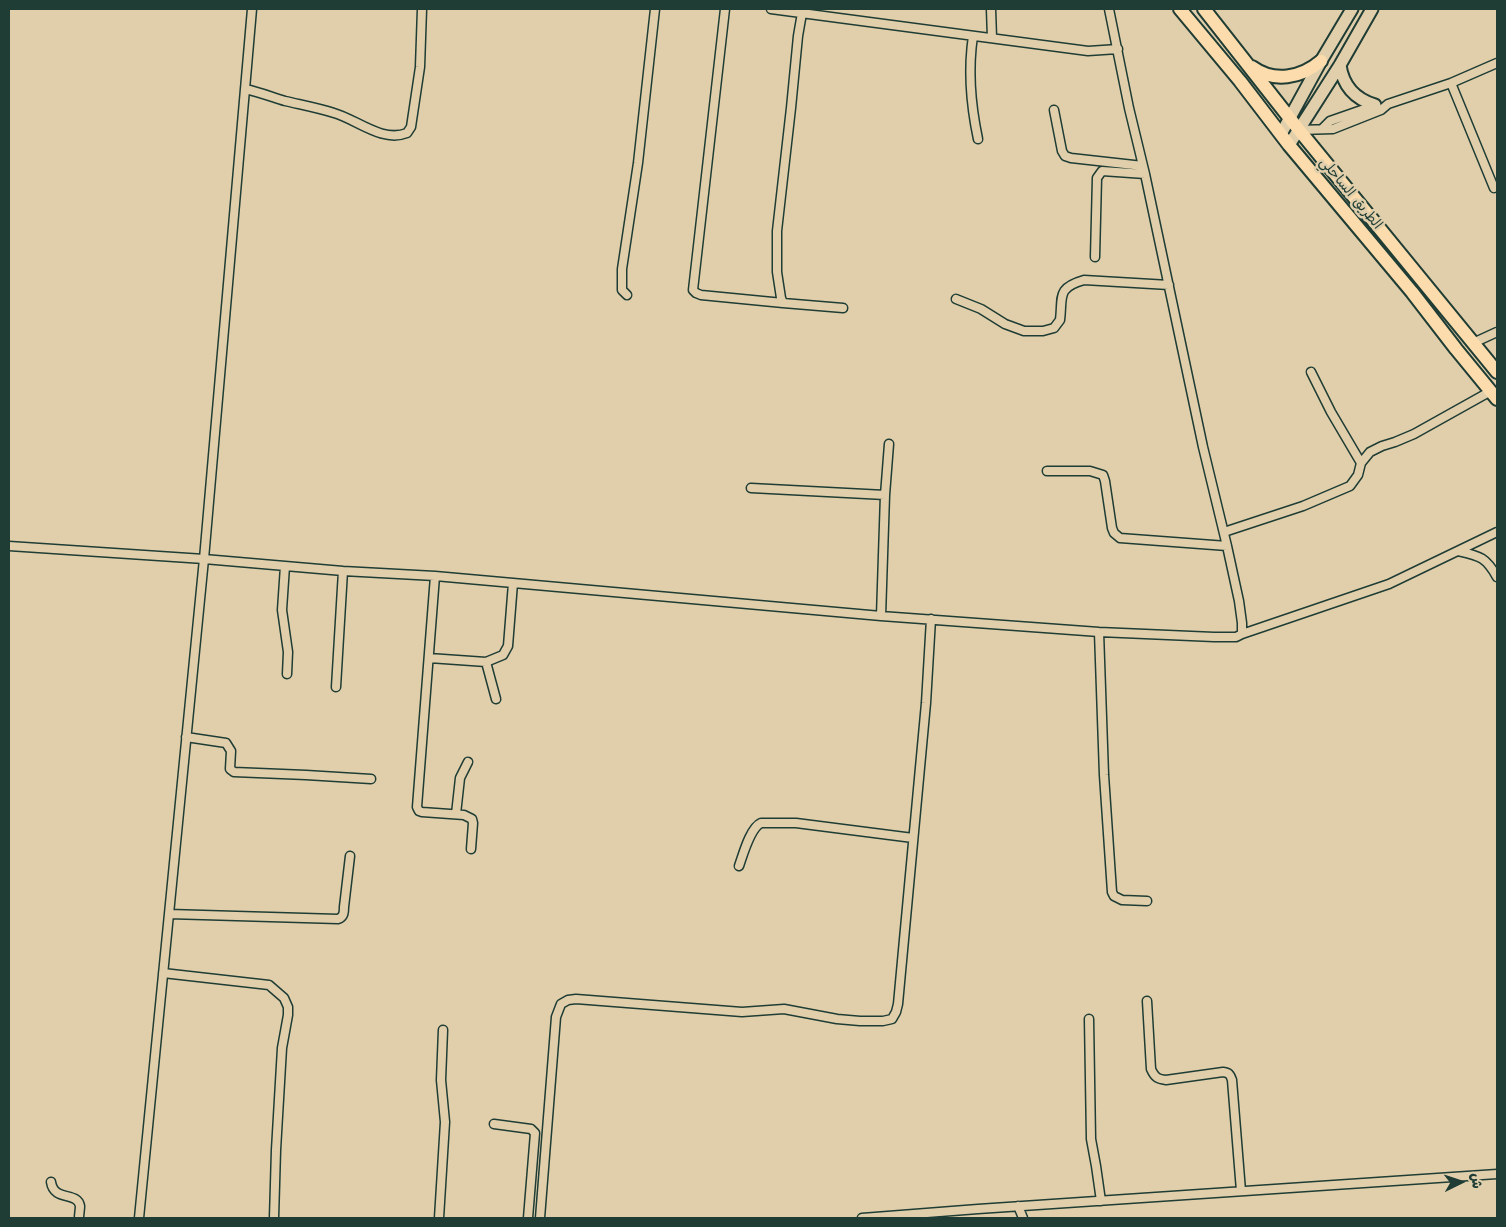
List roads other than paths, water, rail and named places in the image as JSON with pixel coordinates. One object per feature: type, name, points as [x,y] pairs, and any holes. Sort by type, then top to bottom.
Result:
[{"type":"highway","name":"الطريق الساحلي","points":[[1180,9],[1494,395]]},
{"type":"highway","name":"الطريق الساحلي","points":[[1204,9],[1299,130],[1497,372]]},
{"type":"highway","points":[[1248,64],[1265,74],[1285,78],[1304,73],[1321,61]]},
{"type":"main road","points":[[1281,134],[1352,9]]},
{"type":"main road","points":[[1289,145],[1340,65],[1372,9]]},
{"type":"main road","points":[[1340,65],[1348,88],[1360,99],[1375,105]]},
{"type":"street","points":[[139,1218],[204,560],[252,9]]},
{"type":"street","points":[[245,89],[334,113],[377,132],[396,135],[407,133],[411,127],[420,67],[422,9]]},
{"type":"street","points":[[627,295],[622,290],[622,269],[638,163],[655,9]]},
{"type":"street","points":[[725,9],[693,290],[701,295],[842,308]]},
{"type":"street","points":[[771,9],[802,13],[815,12],[1088,51],[1118,49]]},
{"type":"street","points":[[991,9],[992,38]]},
{"type":"street","points":[[1109,9],[1203,447],[1228,546],[1241,612],[1242,634]]},
{"type":"street","points":[[783,303],[777,272],[777,231],[802,13]]},
{"type":"street","points":[[973,36],[970,51],[971,78],[978,139]]},
{"type":"street","points":[[1322,129],[1330,121],[1375,105],[1388,104],[1451,83],[1497,63]]},
{"type":"street","points":[[1451,83],[1494,188]]},
{"type":"street","points":[[1299,130],[1329,130],[1340,127],[1381,110],[1388,104]]},
{"type":"street","points":[[1054,110],[1062,151],[1065,156],[1144,170]]},
{"type":"street","points":[[1095,257],[1096,178],[1098,174],[1105,171],[1144,170]]},
{"type":"street","points":[[956,299],[981,309],[1005,324],[1024,331],[1043,331],[1054,328],[1060,320],[1060,297],[1072,283],[1084,280],[1168,285]]},
{"type":"street","points":[[1473,343],[1497,332]]},
{"type":"street","points":[[1311,372],[1361,463]]},
{"type":"street","points":[[1224,532],[1303,506],[1350,486],[1358,475],[1361,463],[1370,452],[1414,434],[1494,395]]},
{"type":"street","points":[[881,616],[885,495],[889,444]]},
{"type":"street","points":[[1047,471],[1090,471],[1103,475],[1112,528],[1114,533],[1120,538],[1228,546]]},
{"type":"street","points":[[751,488],[885,495]]},
{"type":"street","points":[[9,546],[435,576],[881,616],[1099,632],[1236,637],[1389,584],[1497,532]]},
{"type":"street","points":[[1458,551],[1479,556],[1491,565],[1497,577]]},
{"type":"street","points":[[285,566],[282,610],[288,652],[287,674]]},
{"type":"street","points":[[336,686],[343,571]]},
{"type":"street","points":[[435,576],[417,807],[422,812],[464,814],[472,819],[471,849]]},
{"type":"street","points":[[429,658],[486,662],[498,658],[506,651],[513,583]]},
{"type":"street","points":[[540,1218],[556,1018],[561,1004],[568,1000],[742,1012],[784,1009],[844,1020],[883,1021],[892,1019],[898,1004],[926,703],[931,619]]},
{"type":"street","points":[[1099,632],[1104,775],[1112,892],[1114,896],[1122,900],[1147,900]]},
{"type":"street","points":[[486,662],[496,699]]},
{"type":"street","points":[[186,737],[226,743],[231,751],[230,769],[234,772],[371,779]]},
{"type":"street","points":[[456,814],[460,778],[468,762]]},
{"type":"street","points":[[739,866],[752,832],[756,825],[761,823],[796,823],[913,838]]},
{"type":"street","points":[[169,914],[338,919],[343,915],[350,856]]},
{"type":"street","points":[[163,973],[270,985],[284,998],[288,1007],[288,1015],[282,1048],[274,1218]]},
{"type":"street","points":[[1147,1001],[1151,1069],[1158,1079],[1166,1080],[1223,1072],[1230,1075],[1232,1080],[1241,1191]]},
{"type":"street","points":[[1088,1019],[1091,1139],[1101,1200]]},
{"type":"street","points":[[438,1218],[445,1122],[441,1080],[443,1030]]},
{"type":"street","points":[[494,1124],[531,1129],[535,1133],[528,1218]]},
{"type":"street","points":[[862,1218],[1497,1174]]},
{"type":"street","points":[[51,1182],[56,1193],[76,1199],[80,1207],[79,1218]]},
{"type":"street","points":[[1018,1206],[1023,1218]]}]
